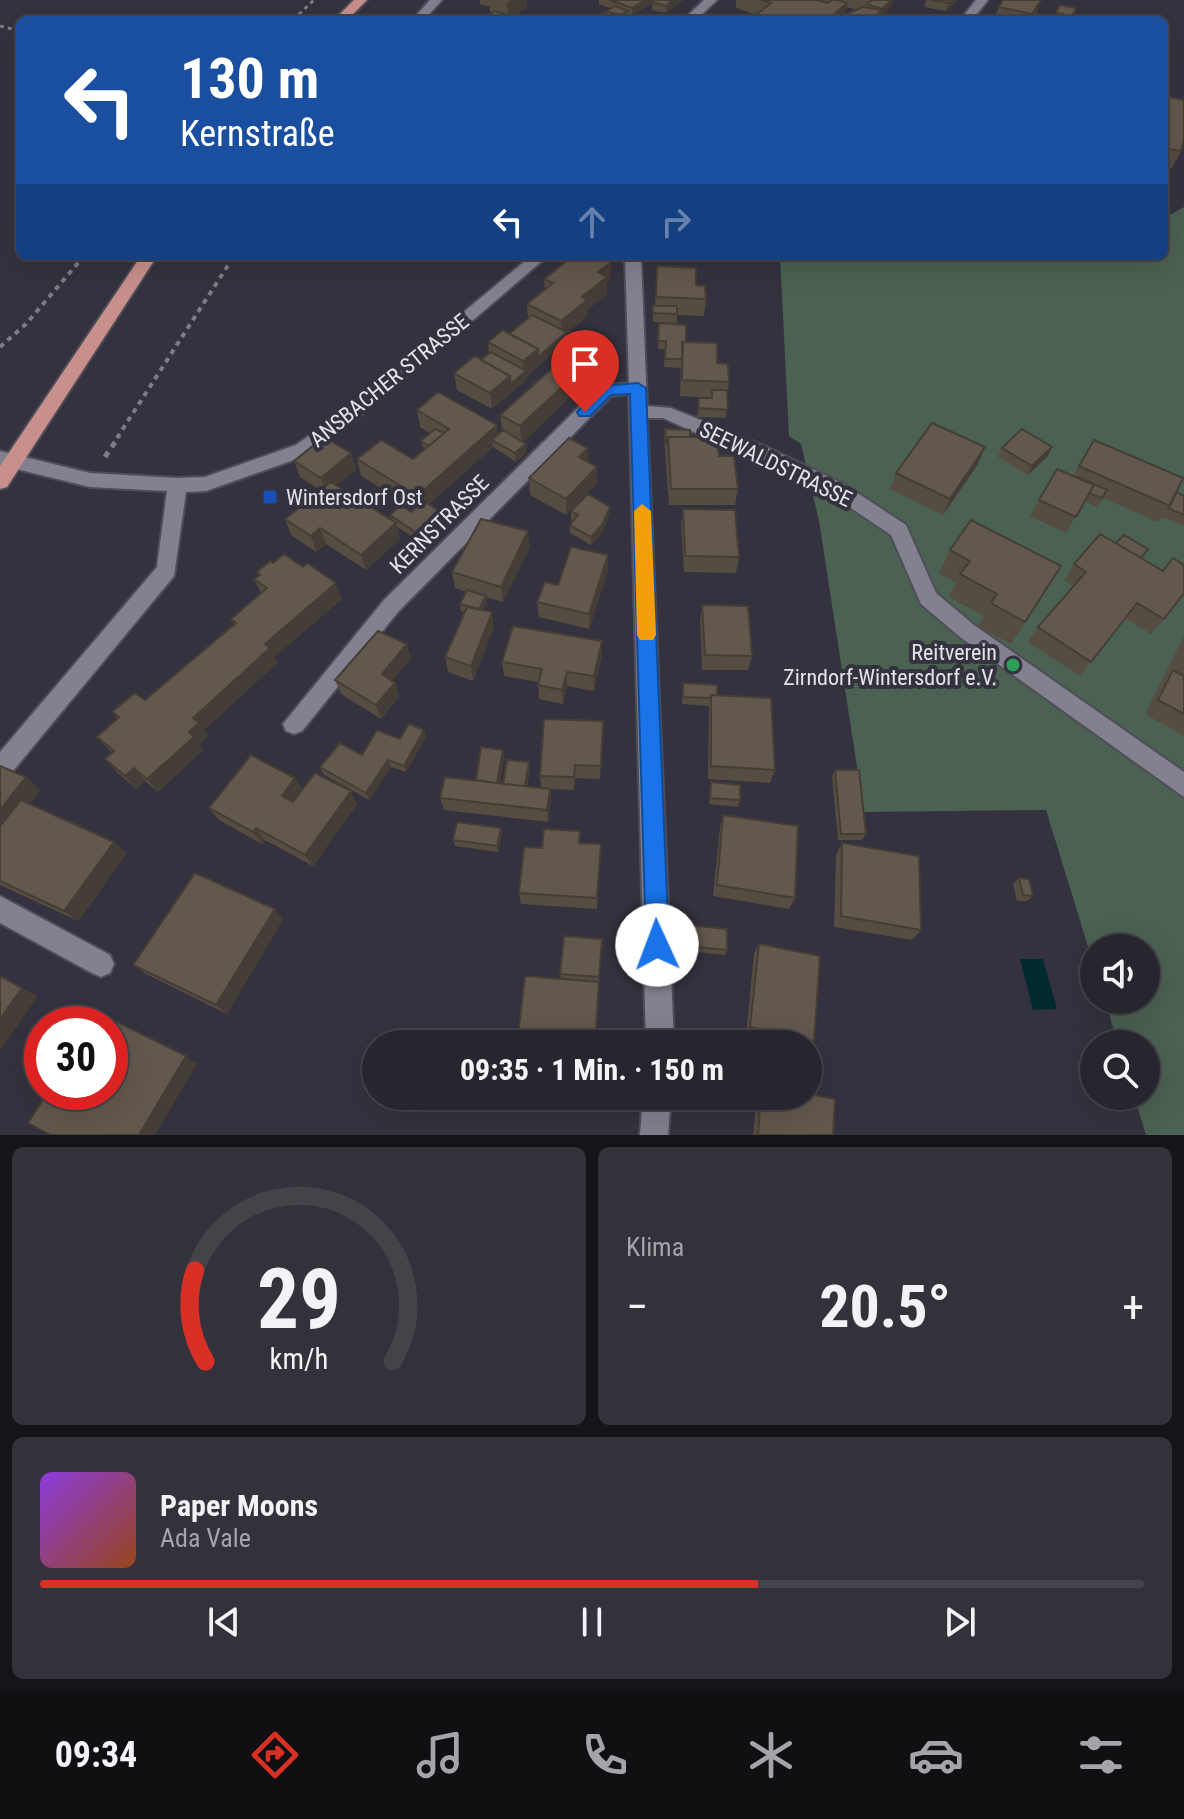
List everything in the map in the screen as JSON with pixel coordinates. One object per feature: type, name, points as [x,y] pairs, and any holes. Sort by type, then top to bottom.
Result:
[{"type":"main road","points":[[344,16],[361,0]]},
{"type":"main road","points":[[0,482],[6,461],[146,260]]},
{"type":"street","points":[[422,16],[436,0]]},
{"type":"street","points":[[693,16],[711,0]]},
{"type":"street","points":[[969,16],[982,0]]},
{"type":"street","name":"ANSBACHER STRASSE","points":[[6,461],[90,480],[206,484],[302,450],[352,414],[535,260]]},
{"type":"street","points":[[633,260],[660,1030]]},
{"type":"street","name":"KERNSTRASSE","points":[[294,724],[391,606],[606,390],[638,388]]},
{"type":"street","name":"SEEWALDSTRASSE","points":[[639,412],[665,412],[758,451],[837,489],[899,530],[928,598],[967,631],[1184,786]]},
{"type":"street","points":[[0,769],[167,570],[177,485]]},
{"type":"street","points":[[0,909],[101,964]]},
{"type":"street","points":[[654,1135],[656,1110]]},
{"type":"path","points":[[297,16],[314,0]]},
{"type":"path","points":[[0,347],[26,324],[81,260]]},
{"type":"path","points":[[90,480],[231,260]]},
{"type":"shaded area","name":"Reitverein Zirndorf-Wintersdorf e.V.","points":[[1184,207],[1184,1135],[1146,1135],[1138,1110],[1160,1110],[1160,1030],[1114,1030],[1109,1014],[1160,1014],[1160,934],[1084,934],[1046,810],[864,812],[819,521],[801,444],[789,436],[780,260],[1168,260],[1168,216]]},
{"type":"shaded area","points":[[1020,959],[1043,959],[1057,1009],[1033,1010]]},
{"type":"building","points":[[610,0],[645,0],[632,8]]},
{"type":"building","points":[[673,0],[666,6],[652,2]]},
{"type":"building","points":[[762,0],[816,0],[828,3],[837,0],[847,3],[832,16],[757,14],[771,3]]},
{"type":"building","points":[[872,0],[892,0],[882,9],[867,4]]},
{"type":"building","points":[[1003,0],[1041,0],[1032,14],[999,7]]},
{"type":"building","points":[[1060,5],[1076,8],[1072,16],[1056,12]]},
{"type":"building","points":[[615,6],[628,11],[621,15],[607,12],[598,16]]},
{"type":"building","points":[[863,7],[882,10],[878,14],[883,16],[842,16]]},
{"type":"building","points":[[495,11],[509,16],[491,16],[488,15]]},
{"type":"building","points":[[607,12],[630,16],[604,16]]},
{"type":"building","points":[[1168,97],[1184,100],[1181,151],[1168,149]]},
{"type":"building","points":[[568,260],[611,262],[598,272],[607,277],[582,297],[587,300],[561,321],[527,304],[553,283],[544,279]]},
{"type":"building","points":[[657,266],[696,268],[696,285],[705,286],[706,299],[656,297]]},
{"type":"building","points":[[653,306],[677,306],[677,314],[653,313]]},
{"type":"building","points":[[532,315],[567,332],[538,357],[538,349],[509,334]]},
{"type":"building","points":[[659,323],[686,325],[682,359],[665,359],[666,341],[658,341]]},
{"type":"building","points":[[503,330],[538,349],[523,361],[488,342]]},
{"type":"building","points":[[683,342],[717,343],[717,363],[728,364],[729,382],[682,380]]},
{"type":"building","points":[[491,352],[526,371],[511,384],[510,376],[481,360]]},
{"type":"building","points":[[475,356],[510,376],[490,393],[454,373]]},
{"type":"building","points":[[558,363],[578,372],[520,426],[500,415]]},
{"type":"building","points":[[712,390],[727,390],[728,410],[698,408],[699,398],[712,398]]},
{"type":"building","points":[[438,392],[497,425],[417,496],[357,459],[381,440],[413,459],[449,429],[417,410]]},
{"type":"building","points":[[932,423],[985,447],[950,499],[896,473]]},
{"type":"building","points":[[435,429],[444,433],[429,446],[421,441]]},
{"type":"building","points":[[665,429],[690,430],[690,437],[668,437],[666,445]]},
{"type":"building","points":[[1022,429],[1052,447],[1032,466],[1002,448]]},
{"type":"building","points":[[503,430],[526,444],[515,453],[492,440]]},
{"type":"building","points":[[324,437],[351,453],[321,478],[294,461]]},
{"type":"building","points":[[668,437],[717,437],[719,456],[734,456],[738,489],[671,489]]},
{"type":"building","points":[[569,438],[588,448],[579,457],[597,467],[566,499],[529,478]]},
{"type":"building","points":[[1094,440],[1183,478],[1170,506],[1079,466]]},
{"type":"building","points":[[1057,469],[1094,485],[1076,517],[1039,500]]},
{"type":"building","points":[[1078,477],[1107,490],[1102,498],[1089,493],[1094,485]]},
{"type":"building","points":[[331,482],[396,523],[361,555],[320,528],[311,536],[285,519]]},
{"type":"building","points":[[1176,492],[1184,496],[1184,515],[1168,508]]},
{"type":"building","points":[[588,494],[610,507],[602,525],[591,537],[570,525],[578,515],[571,511]]},
{"type":"building","points":[[424,501],[447,516],[423,537],[390,515],[401,505],[411,512]]},
{"type":"building","points":[[683,509],[735,510],[739,557],[685,556]]},
{"type":"building","points":[[481,519],[528,531],[501,587],[452,572]]},
{"type":"building","points":[[971,520],[1061,566],[1025,622],[991,603],[997,594],[960,574],[970,561],[950,550]]},
{"type":"building","points":[[1100,534],[1163,571],[1173,558],[1184,565],[1184,593],[1164,619],[1137,603],[1091,662],[1038,627],[1086,572],[1074,564]]},
{"type":"building","points":[[1124,535],[1148,549],[1141,558],[1116,543]]},
{"type":"building","points":[[571,547],[608,555],[589,614],[537,602],[545,582],[558,585]]},
{"type":"building","points":[[284,554],[303,567],[307,563],[336,583],[265,644],[270,648],[193,718],[199,723],[189,732],[194,737],[147,779],[134,768],[125,776],[105,759],[114,751],[97,737],[119,717],[112,712],[135,693],[145,700],[236,623],[231,619],[267,588],[254,579],[260,575],[257,572]]},
{"type":"building","points":[[467,590],[486,596],[479,609],[460,604]]},
{"type":"building","points":[[702,605],[748,606],[752,656],[705,655]]},
{"type":"building","points":[[467,607],[492,612],[471,666],[445,657]]},
{"type":"building","points":[[513,626],[602,641],[594,676],[567,672],[562,690],[538,685],[542,669],[502,662]]},
{"type":"building","points":[[378,631],[407,644],[382,674],[395,683],[376,705],[335,680]]},
{"type":"building","points":[[1173,670],[1184,676],[1184,714],[1158,700]]},
{"type":"building","points":[[683,683],[717,685],[717,695],[710,698],[683,697]]},
{"type":"building","points":[[711,695],[771,698],[775,770],[711,766]]},
{"type":"building","points":[[544,719],[603,721],[601,766],[575,765],[574,777],[540,776]]},
{"type":"building","points":[[409,724],[424,730],[404,766],[388,760],[366,793],[320,767],[340,743],[362,755],[377,730],[400,739]]},
{"type":"building","points":[[481,747],[503,750],[497,783],[476,780]]},
{"type":"building","points":[[251,755],[295,778],[282,796],[293,802],[315,773],[351,791],[305,855],[256,828],[253,832],[209,808]]},
{"type":"building","points":[[507,760],[529,762],[525,786],[503,784]]},
{"type":"building","points":[[0,766],[26,777],[0,810]]},
{"type":"building","points":[[835,770],[859,770],[866,834],[841,834]]},
{"type":"building","points":[[445,777],[550,789],[547,810],[440,798]]},
{"type":"building","points":[[711,782],[740,785],[740,800],[710,798]]},
{"type":"building","points":[[21,800],[114,842],[64,911],[0,881],[0,826]]},
{"type":"building","points":[[723,815],[798,826],[795,898],[717,885]]},
{"type":"building","points":[[457,822],[501,828],[497,846],[453,840]]},
{"type":"building","points":[[544,829],[580,831],[579,843],[601,844],[597,898],[519,893],[524,847],[542,848]]},
{"type":"building","points":[[842,843],[919,856],[921,930],[841,916]]},
{"type":"building","points":[[195,873],[275,909],[216,1005],[133,965]]},
{"type":"building","points":[[1019,878],[1029,879],[1033,896],[1023,895]]},
{"type":"building","points":[[688,925],[727,929],[727,950],[688,946]]},
{"type":"building","points":[[564,936],[602,939],[599,977],[560,974]]},
{"type":"building","points":[[759,944],[820,956],[815,1030],[750,1027]]},
{"type":"building","points":[[0,976],[22,988],[0,1019]]},
{"type":"building","points":[[525,976],[599,982],[596,1030],[519,1030]]},
{"type":"building","points":[[128,1027],[186,1056],[139,1135],[50,1135],[28,1123],[36,1110],[128,1110]]},
{"type":"building","points":[[822,1097],[835,1099],[833,1135],[758,1135],[760,1110],[822,1110]]},
{"type":"slow traffic","points":[[642,511],[647,635]]},
{"type":"place","name":"Wintersdorf Ost","points":[[270,497]]},
{"type":"place","name":"Reitverein Zirndorf-Wintersdorf e.V.","points":[[1013,665]]},
{"type":"route","points":[[585,412],[606,390],[638,388],[657,945]]}]
